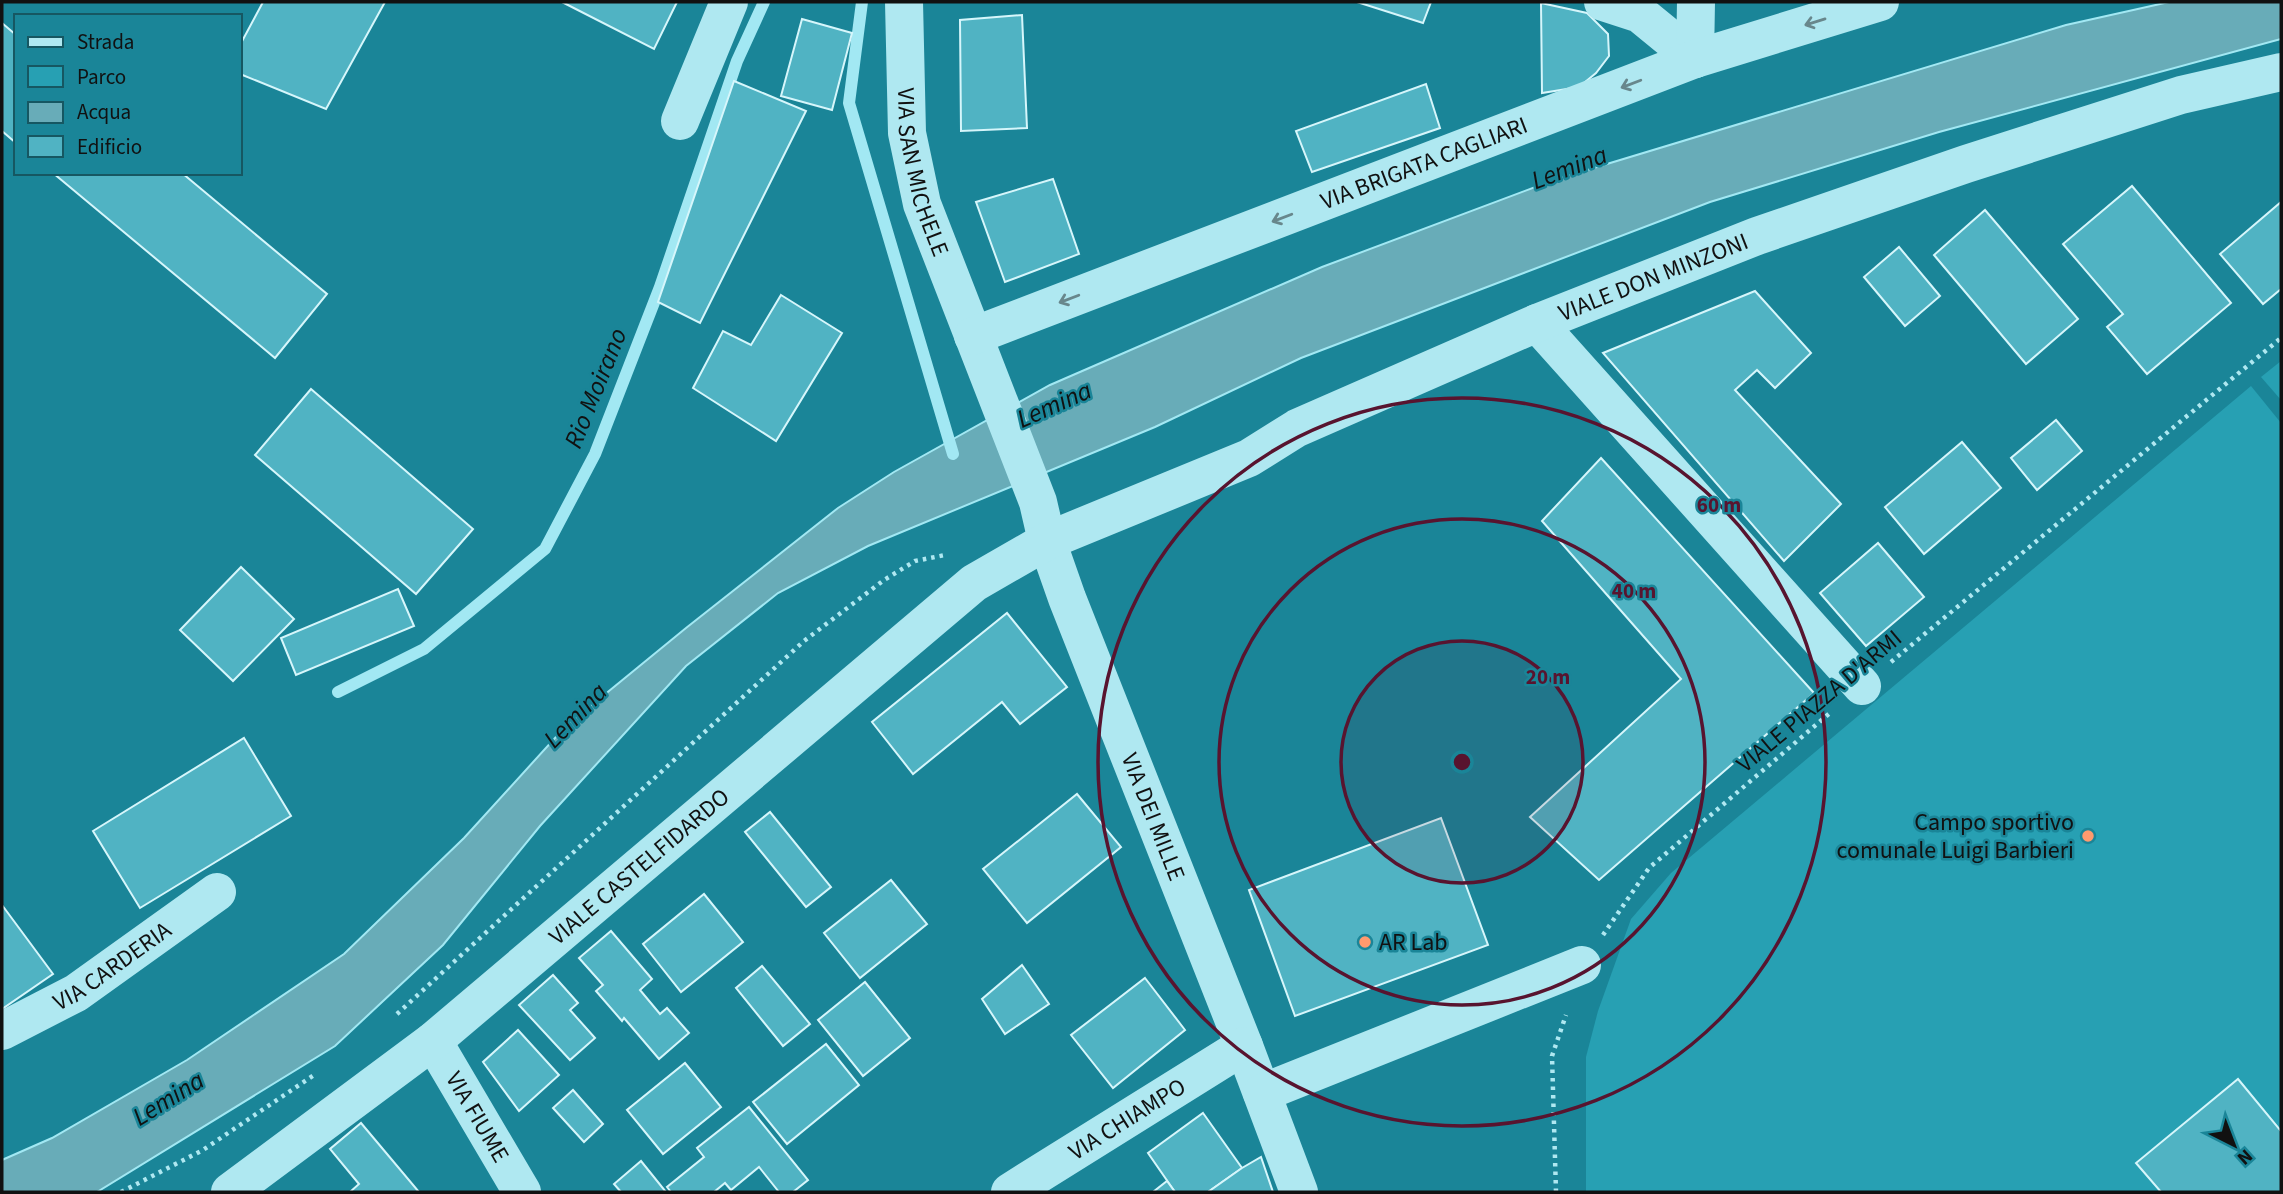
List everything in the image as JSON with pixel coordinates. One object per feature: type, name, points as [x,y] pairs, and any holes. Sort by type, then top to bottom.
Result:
[{"type":"street","points":[[681,121],[729,2]]},
{"type":"street","name":"VIA SAN MICHELE","points":[[904,2],[907,133],[922,204],[1038,502],[1047,541]]},
{"type":"street","points":[[1603,2],[1640,14],[1695,60]]},
{"type":"street","points":[[1695,60],[1696,2]]},
{"type":"street","name":"VIA BRIGATA CAGLIARI","points":[[973,336],[1695,60],[1880,2]]},
{"type":"street","name":"VIALE DON MINZONI","points":[[1047,541],[1249,458],[1297,428],[1537,323],[1757,236],[1966,164],[2181,95],[2281,72]]},
{"type":"street","points":[[1537,323],[1862,686]]},
{"type":"street","name":"VIALE CASTELFIDARDO","points":[[230,1192],[433,1041],[974,583],[1047,541]]},
{"type":"street","name":"VIA DEI MILLE","points":[[1047,541],[1299,1192]]},
{"type":"street","name":"VIA CARDERIA","points":[[2,1031],[76,993],[217,891]]},
{"type":"street","points":[[1262,1093],[1582,965]]},
{"type":"street","name":"VIA FIUME","points":[[433,1041],[522,1192]]},
{"type":"street","name":"VIA CHIAMPO","points":[[1010,1192],[1244,1046]]},
{"type":"path","name":"VIALE PIAZZA D'ARMI","points":[[1556,1192],[1552,1056],[1582,965],[1649,868],[1862,686],[2281,338]]},
{"type":"path","points":[[393,1018],[804,641],[884,580],[915,561],[951,553],[974,583]]},
{"type":"path","points":[[121,1192],[202,1150],[316,1074]]},
{"type":"green space","points":[[2281,361],[2281,400],[2261,377]]},
{"type":"green space","name":"Campo sportivo comunale Luigi Barbieri","points":[[2251,386],[2281,423],[2281,1192],[1586,1192],[1586,1057],[1598,1011],[1631,919],[1671,873]]},
{"type":"water","name":"Lemina","points":[[2169,2],[2281,2],[2281,39],[1939,132],[1710,202],[1301,358],[1155,427],[868,546],[778,593],[686,666],[540,826],[443,945],[335,1046],[97,1192],[2,1192],[2,1160],[52,1138],[187,1060],[344,954],[464,838],[565,727],[838,508],[894,472],[1050,385],[1322,267],[1554,180],[2066,25]]},
{"type":"building","points":[[263,2],[385,2],[326,109],[242,75],[242,41]]},
{"type":"building","points":[[562,2],[677,2],[654,49]]},
{"type":"building","points":[[1357,2],[1431,2],[1423,23]]},
{"type":"building","points":[[1541,3],[1587,13],[1608,34],[1609,56],[1596,73],[1579,87],[1542,93]]},
{"type":"building","points":[[1022,15],[1027,128],[961,131],[960,20]]},
{"type":"building","points":[[802,19],[852,33],[832,110],[781,96]]},
{"type":"building","points":[[2,23],[14,33],[14,141],[2,131]]},
{"type":"building","points":[[734,81],[806,111],[700,323],[658,302]]},
{"type":"building","points":[[1426,84],[1440,128],[1312,172],[1296,131]]},
{"type":"building","points":[[55,175],[184,175],[327,294],[275,358]]},
{"type":"building","points":[[1053,179],[1079,254],[1005,282],[976,202]]},
{"type":"building","points":[[2132,186],[2231,303],[2147,374],[2107,327],[2123,314],[2063,244]]},
{"type":"building","points":[[2281,202],[2281,289],[2263,304],[2220,254]]},
{"type":"building","points":[[1985,210],[2078,319],[2026,364],[1934,255]]},
{"type":"building","points":[[1899,247],[1940,296],[1905,326],[1864,277]]},
{"type":"building","points":[[1755,291],[1811,353],[1775,388],[1757,370],[1735,390],[1841,504],[1784,561],[1603,353]]},
{"type":"building","points":[[781,295],[842,333],[776,441],[693,388],[723,331],[751,345]]},
{"type":"building","points":[[311,389],[473,529],[416,594],[255,455]]},
{"type":"building","points":[[2056,420],[2082,451],[2037,490],[2011,458]]},
{"type":"building","points":[[1962,442],[2001,488],[1924,554],[1885,507]]},
{"type":"building","points":[[1601,458],[1814,693],[1599,880],[1530,817],[1681,679],[1542,521]]},
{"type":"building","points":[[1878,543],[1924,597],[1866,646],[1820,593]]},
{"type":"building","points":[[241,567],[294,619],[233,681],[180,630]]},
{"type":"building","points":[[398,589],[414,626],[296,675],[281,638]]},
{"type":"building","points":[[1007,613],[1067,687],[1020,724],[1002,702],[913,774],[872,722]]},
{"type":"building","points":[[244,738],[291,816],[140,908],[93,831]]},
{"type":"building","points":[[1077,794],[1121,847],[1027,923],[983,869]]},
{"type":"building","points":[[770,812],[831,887],[806,907],[745,832]]},
{"type":"building","points":[[1441,818],[1488,945],[1295,1016],[1249,890]]},
{"type":"building","points":[[891,880],[927,924],[860,978],[824,933]]},
{"type":"building","points":[[704,894],[743,942],[681,992],[643,944]]},
{"type":"building","points":[[2,905],[53,974],[2,1009]]},
{"type":"building","points":[[611,931],[652,979],[640,990],[660,1014],[667,1008],[689,1033],[659,1059],[624,1018],[622,1021],[596,991],[603,985],[579,958]]},
{"type":"building","points":[[1022,965],[1049,1004],[1005,1034],[982,999]]},
{"type":"building","points":[[762,966],[810,1024],[783,1046],[736,988]]},
{"type":"building","points":[[553,975],[578,1003],[570,1010],[595,1038],[570,1060],[519,1005]]},
{"type":"building","points":[[1145,978],[1185,1030],[1113,1088],[1071,1035]]},
{"type":"building","points":[[865,982],[910,1038],[863,1076],[818,1020]]},
{"type":"building","points":[[518,1030],[559,1075],[519,1111],[483,1062]]},
{"type":"building","points":[[826,1044],[859,1085],[787,1144],[753,1102]]},
{"type":"building","points":[[685,1063],[721,1107],[663,1154],[627,1110]]},
{"type":"building","points":[[2238,1079],[2281,1131],[2281,1192],[2161,1192],[2136,1163]]},
{"type":"building","points":[[573,1090],[603,1124],[584,1142],[553,1108]]},
{"type":"building","points":[[749,1107],[808,1180],[793,1192],[779,1192],[759,1167],[731,1190],[725,1183],[714,1192],[671,1192],[667,1187],[704,1157],[697,1148]]},
{"type":"building","points":[[1203,1113],[1242,1168],[1208,1192],[1175,1192],[1148,1153]]},
{"type":"building","points":[[361,1123],[419,1192],[350,1192],[359,1184],[330,1149]]},
{"type":"building","points":[[1261,1157],[1273,1192],[1208,1192],[1242,1168]]},
{"type":"building","points":[[641,1161],[666,1192],[621,1192],[614,1184]]},
{"type":"building","points":[[1167,1181],[1175,1192],[1153,1192]]},
{"type":"waterway","name":"Rio Moirano","points":[[338,692],[424,649],[545,549],[595,454],[660,287],[737,61],[764,2]]},
{"type":"waterway","name":"Rio Moirano","points":[[862,2],[849,103],[953,454]]},
{"type":"place","name":"Campo sportivo comunale Luigi Barbieri","points":[[2088,836]]},
{"type":"place","name":"AR Lab","points":[[1365,942]]}]
